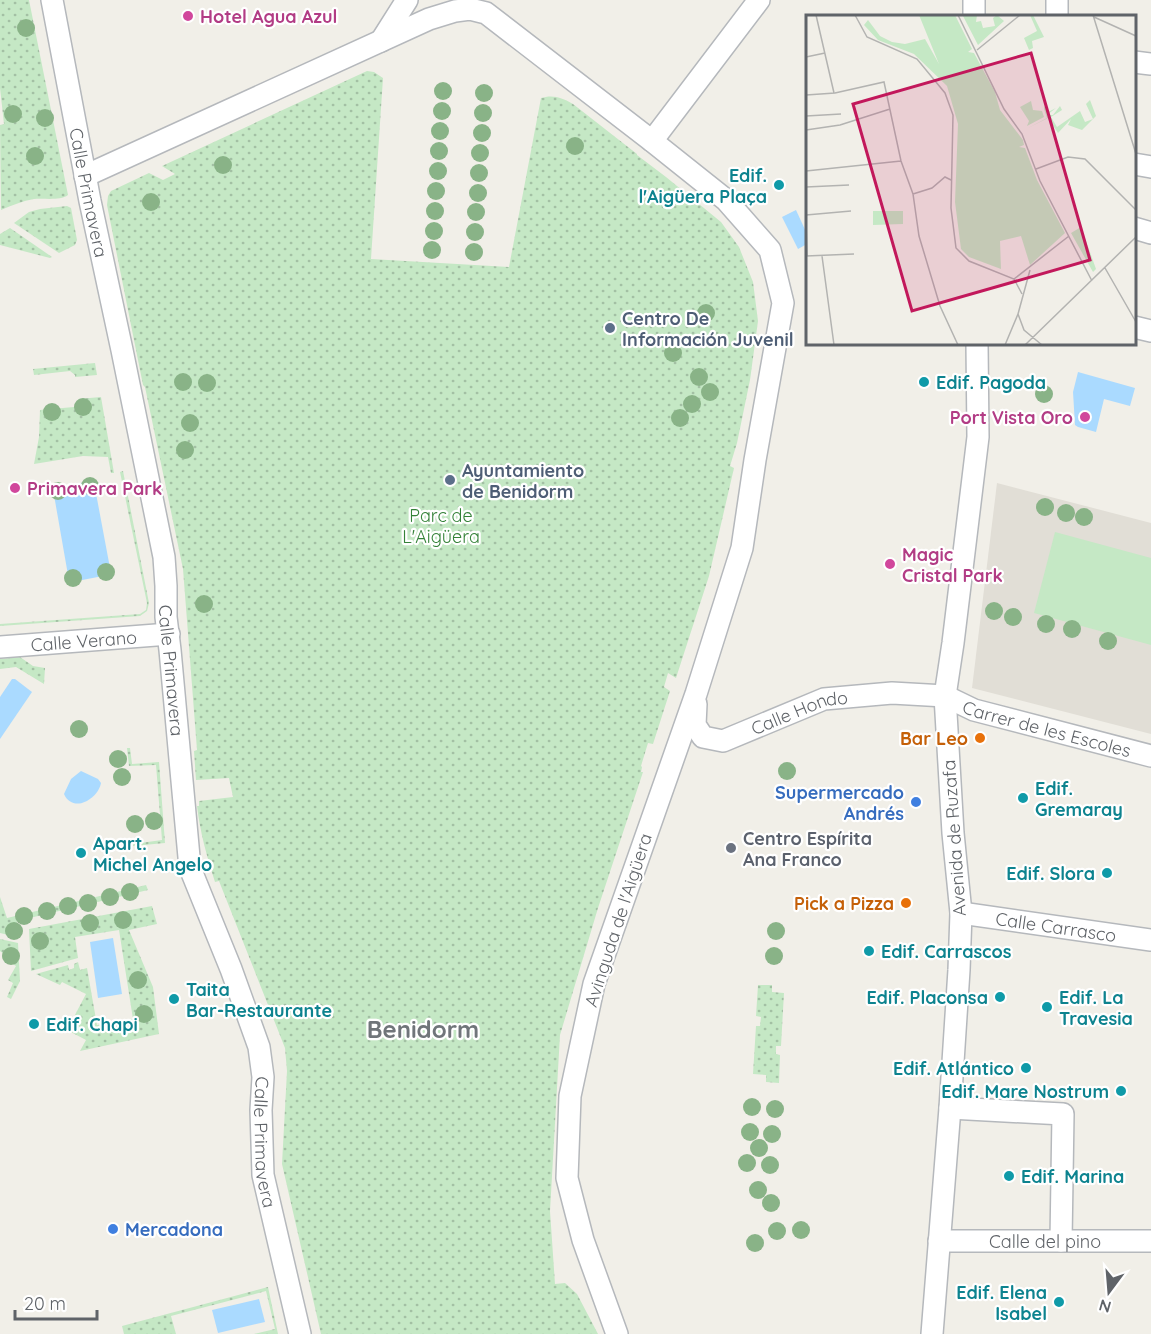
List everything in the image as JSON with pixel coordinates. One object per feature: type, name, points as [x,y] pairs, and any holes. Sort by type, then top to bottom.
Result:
[{"type":"street","name":"Calle Primavera","points":[[52,0],[85,176],[164,557],[166,617],[190,868],[231,969],[259,1047],[263,1077],[261,1110],[263,1175],[300,1334]]},
{"type":"street","points":[[381,41],[407,0]]},
{"type":"street","points":[[652,141],[759,0]]},
{"type":"street","points":[[85,176],[429,19],[484,6],[726,200],[770,250],[783,303],[742,548],[696,694]]},
{"type":"street","points":[[1136,62],[1151,64]]},
{"type":"street","points":[[1136,164],[1151,167]]},
{"type":"street","points":[[1136,229],[1151,233]]},
{"type":"street","points":[[1136,327],[1151,331]]},
{"type":"street","name":"Avenida de Ruzafa","points":[[932,1334],[950,1108],[961,913],[953,833],[945,696],[978,437],[977,345]]},
{"type":"street","name":"Calle Verano","points":[[0,647],[169,634]]},
{"type":"street","name":"Calle Hondo","points":[[696,694],[695,724],[703,736],[723,741],[824,699],[892,693],[945,696]]},
{"type":"street","name":"Avinguda de l'Aigüera","points":[[617,1334],[583,1240],[567,1178],[570,1096],[594,984],[696,694]]},
{"type":"street","name":"Carrer de les Escoles","points":[[945,696],[974,710],[1151,756]]},
{"type":"street","name":"Calle Carrasco","points":[[961,913],[1151,940]]},
{"type":"street","points":[[950,1108],[1063,1114],[1061,1241]]},
{"type":"street","name":"Calle del pino","points":[[939,1241],[1151,1241]]},
{"type":"shaded area","points":[[997,483],[1151,523],[1151,734],[972,688]]},
{"type":"green space","points":[[0,0],[29,0],[68,195],[57,199],[30,200],[1,210],[0,125],[4,124],[0,88]]},
{"type":"green space","name":"Parc de L'Aigüera","points":[[367,71],[374,72],[383,78],[371,259],[509,267],[541,98],[554,97],[562,98],[573,104],[721,222],[739,247],[753,282],[758,321],[750,380],[730,466],[734,468],[709,576],[676,678],[668,673],[664,687],[670,691],[653,744],[648,743],[641,766],[641,772],[643,772],[598,908],[560,1035],[550,1211],[555,1284],[565,1283],[577,1294],[598,1334],[321,1334],[282,1164],[287,1071],[285,1048],[219,881],[215,882],[200,825],[197,806],[199,806],[199,801],[233,797],[229,778],[196,780],[194,751],[197,750],[183,569],[143,385],[107,205],[108,196],[111,191],[149,173],[163,180],[175,174],[162,166]]},
{"type":"green space","points":[[67,206],[71,208],[77,240],[75,245],[59,253],[14,223],[29,212]]},
{"type":"green space","points":[[10,228],[52,257],[0,245],[0,234]]},
{"type":"green space","points":[[95,363],[97,375],[75,377],[70,371],[34,375],[33,369]]},
{"type":"green space","points":[[101,397],[114,473],[111,473],[108,457],[83,456],[34,464],[39,437],[40,410],[74,407],[79,403],[78,399]]},
{"type":"green space","points":[[123,471],[149,603],[147,611],[140,616],[0,626],[0,624],[140,614],[146,610],[147,603],[120,472]]},
{"type":"green space","points":[[1055,532],[1151,558],[1151,645],[1034,613]]},
{"type":"green space","points":[[20,657],[33,666],[45,668],[44,684],[16,667],[0,669],[0,659]]},
{"type":"green space","points":[[127,748],[130,748],[132,764],[159,762],[165,843],[133,846],[133,844],[162,840],[156,765],[129,766]]},
{"type":"green space","points":[[146,885],[148,890],[17,921],[17,937],[0,933],[0,897],[7,918]]},
{"type":"green space","points":[[152,906],[157,924],[129,930],[153,987],[159,1034],[80,1051],[86,1040],[67,1030],[86,994],[62,982],[60,985],[36,974],[68,965],[69,970],[74,968],[74,964],[78,962],[80,970],[87,968],[97,1025],[133,1019],[119,930],[75,937],[78,958],[31,971],[29,929]]},
{"type":"green space","points":[[0,939],[18,943],[20,981],[11,999],[7,997],[13,983],[8,980],[16,966],[2,958],[4,954],[0,951]]},
{"type":"green space","points":[[758,985],[772,985],[772,992],[784,993],[781,1046],[776,1046],[776,1054],[780,1055],[779,1083],[766,1082],[766,1075],[753,1074],[756,1026],[760,1026],[761,1017],[756,1016]]},
{"type":"green space","points":[[268,1287],[278,1334],[254,1334],[275,1329],[266,1291],[171,1316],[176,1334],[124,1334],[122,1326]]},
{"type":"water","points":[[796,210],[806,232],[806,245],[798,249],[782,217]]},
{"type":"water","points":[[1078,372],[1135,388],[1130,406],[1104,399],[1096,432],[1075,425],[1073,392]]},
{"type":"water","points":[[86,482],[87,489],[95,488],[110,568],[102,569],[103,576],[77,581],[76,574],[68,575],[54,495],[62,494],[61,487]]},
{"type":"water","points":[[12,679],[32,692],[0,739],[0,697]]},
{"type":"water","points":[[81,771],[98,779],[101,783],[90,799],[79,804],[68,800],[64,794],[71,779]]},
{"type":"water","points":[[113,938],[122,994],[98,998],[90,942]]},
{"type":"water","points":[[259,1299],[265,1322],[218,1333],[212,1310]]},
{"type":"place","name":"Hotel Agua Azul","points":[[188,16]]},
{"type":"place","name":"Edif. l'Aigüera Plaça","points":[[779,185]]},
{"type":"place","name":"Centro De Información Juvenil","points":[[610,328]]},
{"type":"place","name":"Edif. Pagoda","points":[[924,382]]},
{"type":"place","name":"Port Vista Oro","points":[[1085,417]]},
{"type":"place","name":"Ayuntamiento de Benidorm","points":[[450,480]]},
{"type":"place","name":"Primavera Park","points":[[15,488]]},
{"type":"place","name":"Magic Cristal Park","points":[[890,564]]},
{"type":"place","name":"Bar Leo","points":[[980,738]]},
{"type":"place","name":"Edif. Gremaray","points":[[1023,798]]},
{"type":"place","name":"Supermercado Andrés","points":[[916,802]]},
{"type":"place","name":"Centro Espírita Ana Franco","points":[[731,848]]},
{"type":"place","name":"Apart. Michel Angelo","points":[[81,853]]},
{"type":"place","name":"Edif. Slora","points":[[1107,873]]},
{"type":"place","name":"Pick a Pizza","points":[[906,903]]},
{"type":"place","name":"Edif. Carrascos","points":[[869,951]]},
{"type":"place","name":"Edif. Placonsa","points":[[1000,997]]},
{"type":"place","name":"Taita Bar-Restaurante","points":[[174,999]]},
{"type":"place","name":"Edif. La Travesia","points":[[1047,1007]]},
{"type":"place","name":"Edif. Chapi","points":[[34,1024]]},
{"type":"place","name":"Edif. Atlántico","points":[[1026,1068]]},
{"type":"place","name":"Edif. Mare Nostrum","points":[[1121,1091]]},
{"type":"place","name":"Edif. Marina","points":[[1009,1176]]},
{"type":"place","name":"Mercadona","points":[[113,1229]]},
{"type":"place","name":"Edif. Elena Isabel","points":[[1059,1302]]},
{"type":"district","name":"Benidorm","points":[[423,1029]]}]
